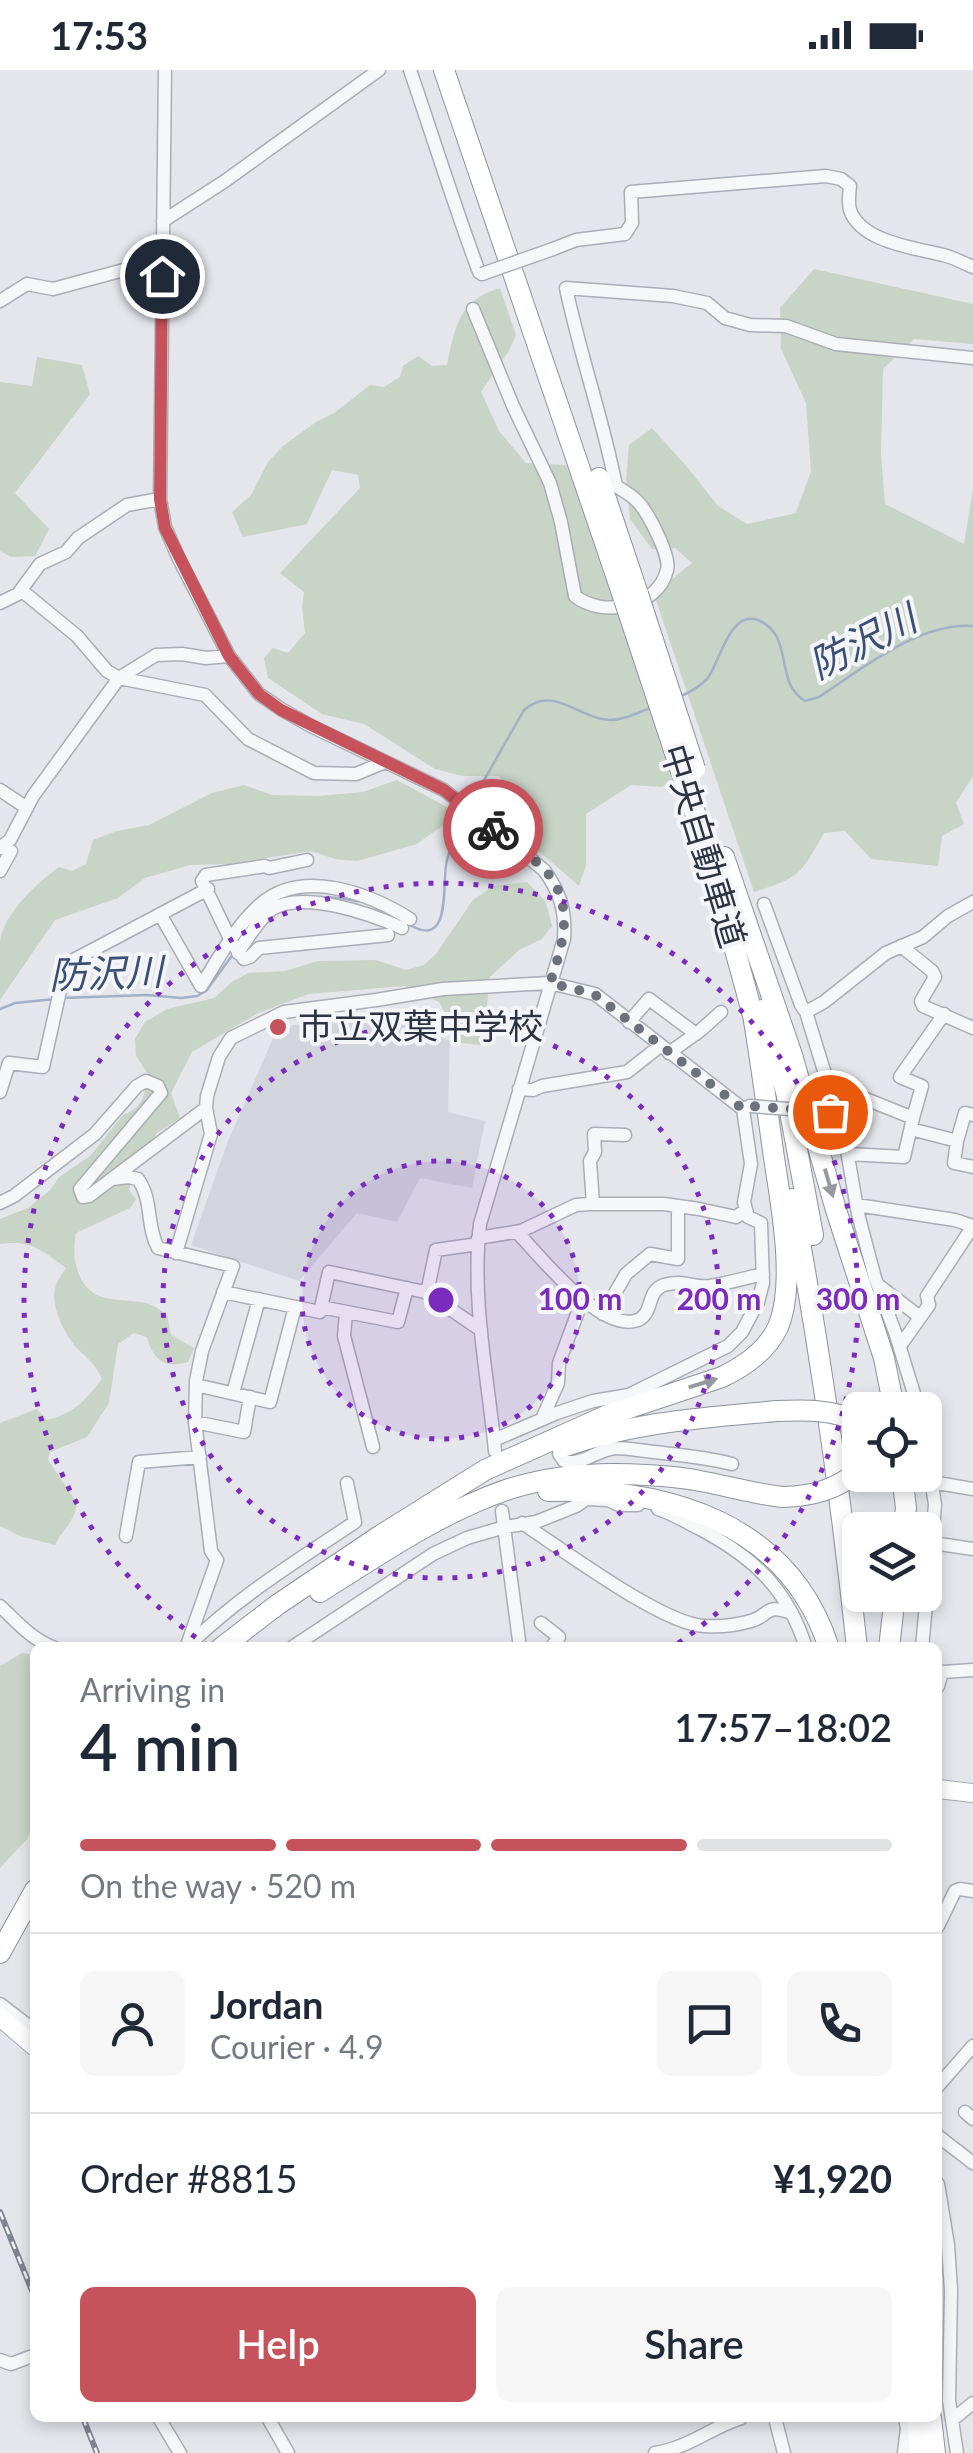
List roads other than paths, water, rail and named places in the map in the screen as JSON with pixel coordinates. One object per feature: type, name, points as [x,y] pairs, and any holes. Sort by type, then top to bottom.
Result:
[{"type":"highway","name":"中央自動車道","points":[[444,70],[631,596]]},
{"type":"highway","name":"中央自動車道","points":[[458,70],[688,771],[754,1021],[816,1332],[856,1642]]},
{"type":"highway","name":"中央自動車道","points":[[688,771],[724,857],[787,1096],[829,1329],[854,1512]]},
{"type":"highway","points":[[724,857],[792,1056],[884,1358],[889,1392]]},
{"type":"highway","points":[[228,1642],[277,1604],[486,1470],[608,1415],[722,1377],[740,1368],[766,1345],[778,1327],[787,1278],[754,1021]]},
{"type":"highway","points":[[424,1509],[521,1464],[614,1431],[655,1422],[777,1411],[842,1416]]},
{"type":"highway","points":[[248,1642],[388,1549],[431,1524],[510,1489],[601,1474],[698,1480],[782,1497],[811,1496],[842,1484]]},
{"type":"highway","points":[[477,1503],[550,1491],[594,1490],[682,1506],[727,1524],[762,1547],[807,1598],[826,1642]]},
{"type":"highway","points":[[867,1612],[869,1642]]},
{"type":"highway","points":[[890,1642],[892,1612]]},
{"type":"highway","points":[[0,1953],[30,1899]]},
{"type":"highway","points":[[917,2422],[920,2453]]},
{"type":"highway","points":[[934,2453],[940,2422]]},
{"type":"main road","points":[[942,1789],[973,1793]]},
{"type":"main road","points":[[0,2017],[30,2043]]},
{"type":"street","points":[[165,70],[160,499],[170,541],[229,656],[259,694],[281,710],[444,790],[544,870],[560,896],[564,938],[483,1209],[478,1241],[476,1262],[494,1446],[593,1402],[629,1395],[728,1346],[742,1332],[758,1302],[763,1274],[761,1222],[748,1217],[744,1202],[752,1164],[746,1108]]},
{"type":"street","points":[[163,221],[379,70]]},
{"type":"street","points":[[410,70],[455,208],[482,274],[576,240],[625,234],[632,223],[631,192],[826,176],[841,178],[850,186],[849,208],[858,224],[881,238],[946,255],[973,267]]},
{"type":"street","points":[[0,301],[27,284],[53,289],[135,268],[163,237]]},
{"type":"street","points":[[473,309],[550,483],[575,596],[600,608],[619,607],[649,597],[667,574],[668,563],[639,502],[616,486],[566,288],[673,296],[707,303],[725,318],[786,326],[836,344],[973,358]]},
{"type":"street","points":[[2,598],[18,594],[40,564],[66,552],[92,528],[127,505],[160,499]]},
{"type":"street","points":[[21,590],[78,636],[107,671],[119,678],[205,695],[248,740],[314,772],[356,774],[385,762]]},
{"type":"street","points":[[0,871],[11,851],[2,847],[119,678],[156,655],[229,656]]},
{"type":"street","points":[[0,790],[27,808]]},
{"type":"street","points":[[307,860],[206,874],[202,881],[234,947],[244,958],[260,948],[388,935]]},
{"type":"street","points":[[160,914],[201,986],[264,902],[277,893],[318,886],[340,890],[378,901],[406,923]]},
{"type":"street","points":[[0,1092],[8,1063],[43,1067],[66,964],[208,889]]},
{"type":"street","points":[[806,1012],[886,953],[923,937],[973,902]]},
{"type":"street","points":[[764,904],[806,1012],[848,1154],[856,1205],[877,1284],[914,1392]]},
{"type":"street","points":[[901,946],[932,971],[934,977],[921,1001],[923,1006],[973,1028]]},
{"type":"street","points":[[176,1253],[211,1134],[207,1096],[219,1057],[231,1038],[284,1012],[443,988],[550,983],[594,994],[746,1108],[834,1109],[856,1095],[956,1141]]},
{"type":"street","points":[[629,1022],[650,1000],[696,1034]]},
{"type":"street","points":[[519,1089],[533,1090],[627,1072],[696,1034],[721,1012]]},
{"type":"street","points":[[848,1154],[904,1157],[922,1086],[900,1077],[944,1014]]},
{"type":"street","points":[[0,1203],[95,1134],[146,1081],[158,1086],[161,1093],[80,1189],[83,1197],[206,1108]]},
{"type":"street","points":[[973,1114],[965,1113],[954,1163],[973,1167]]},
{"type":"street","points":[[592,1204],[590,1161],[595,1152],[594,1134],[625,1135]]},
{"type":"street","points":[[112,1179],[138,1179],[146,1190],[152,1238],[158,1248],[232,1266],[202,1352],[196,1385],[195,1422],[211,1551],[217,1560],[188,1642]]},
{"type":"street","points":[[856,1205],[973,1226],[900,1346]]},
{"type":"street","points":[[428,1293],[436,1250],[517,1232],[576,1206],[678,1206],[736,1218],[746,1210]]},
{"type":"street","points":[[603,1314],[626,1274],[650,1254],[678,1258],[678,1206]]},
{"type":"street","points":[[517,1232],[582,1300],[603,1314],[635,1321],[646,1313],[658,1287],[680,1282],[709,1286],[763,1274]]},
{"type":"street","points":[[224,1292],[320,1312],[329,1272],[428,1293],[482,1330]]},
{"type":"street","points":[[877,1284],[920,1318]]},
{"type":"street","points":[[321,1307],[398,1322],[407,1288]]},
{"type":"street","points":[[233,1394],[259,1299]]},
{"type":"street","points":[[547,1420],[558,1383],[559,1363],[582,1300]]},
{"type":"street","points":[[196,1385],[270,1402],[296,1306]]},
{"type":"street","points":[[346,1312],[344,1336],[374,1447]]},
{"type":"street","points":[[195,1422],[244,1432],[250,1397]]},
{"type":"street","points":[[558,1454],[572,1463],[602,1450],[619,1448],[732,1464]]},
{"type":"street","points":[[126,1536],[139,1462],[200,1458]]},
{"type":"street","points":[[193,1642],[234,1604],[355,1522],[347,1483]]},
{"type":"street","points":[[942,1484],[973,1489]]},
{"type":"street","points":[[299,1642],[433,1554],[468,1538],[536,1522],[586,1499],[665,1511],[748,1558],[770,1579],[804,1642]]},
{"type":"street","points":[[502,1511],[519,1642]]},
{"type":"street","points":[[522,1523],[646,1604],[684,1622],[704,1626],[731,1624],[756,1620],[768,1609],[776,1608],[792,1614]]},
{"type":"street","points":[[942,1544],[973,1549]]},
{"type":"street","points":[[0,1606],[40,1642]]},
{"type":"street","points":[[923,1642],[925,1612]]},
{"type":"street","points":[[541,1623],[559,1637],[555,1642]]},
{"type":"street","points":[[942,1672],[973,1670]]},
{"type":"street","points":[[942,1917],[954,1891],[973,1890]]},
{"type":"street","points":[[0,2004],[30,2031]]},
{"type":"street","points":[[942,2081],[973,2046]]},
{"type":"street","points":[[942,2139],[973,2162]]},
{"type":"street","points":[[942,2208],[948,2245],[944,2275],[948,2386],[942,2413]]},
{"type":"street","points":[[0,2360],[11,2364],[30,2357]]},
{"type":"street","points":[[942,2418],[973,2403]]},
{"type":"street","points":[[942,2420],[956,2453]]},
{"type":"street","points":[[161,2422],[180,2453]]},
{"type":"street","points":[[270,2422],[288,2453]]},
{"type":"street","points":[[655,2453],[673,2450],[727,2422]]},
{"type":"street","points":[[776,2422],[784,2453]]},
{"type":"street","points":[[904,2453],[905,2422]]},
{"type":"waterway","name":"防沢川","points":[[681,696],[707,679],[733,629],[750,619],[765,624],[776,635],[788,680],[805,701],[819,697],[912,639],[932,631],[973,626]]},
{"type":"waterway","name":"防沢川","points":[[471,803],[524,710],[535,703],[556,701],[610,720],[650,708]]},
{"type":"waterway","name":"防沢川","points":[[410,925],[433,929],[439,921],[447,860],[466,815]]},
{"type":"waterway","name":"防沢川","points":[[286,898],[302,896]]},
{"type":"waterway","name":"防沢川","points":[[320,897],[362,902]]},
{"type":"waterway","name":"防沢川","points":[[63,998],[197,996],[206,991],[234,953]]},
{"type":"waterway","name":"防沢川","points":[[0,1009],[15,1003],[55,999]]},
{"type":"railway","points":[[0,2212],[30,2286]]},
{"type":"railway","points":[[85,2422],[97,2453]]},
{"type":"place","name":"市立双葉中学校","points":[[278,1027]]}]
